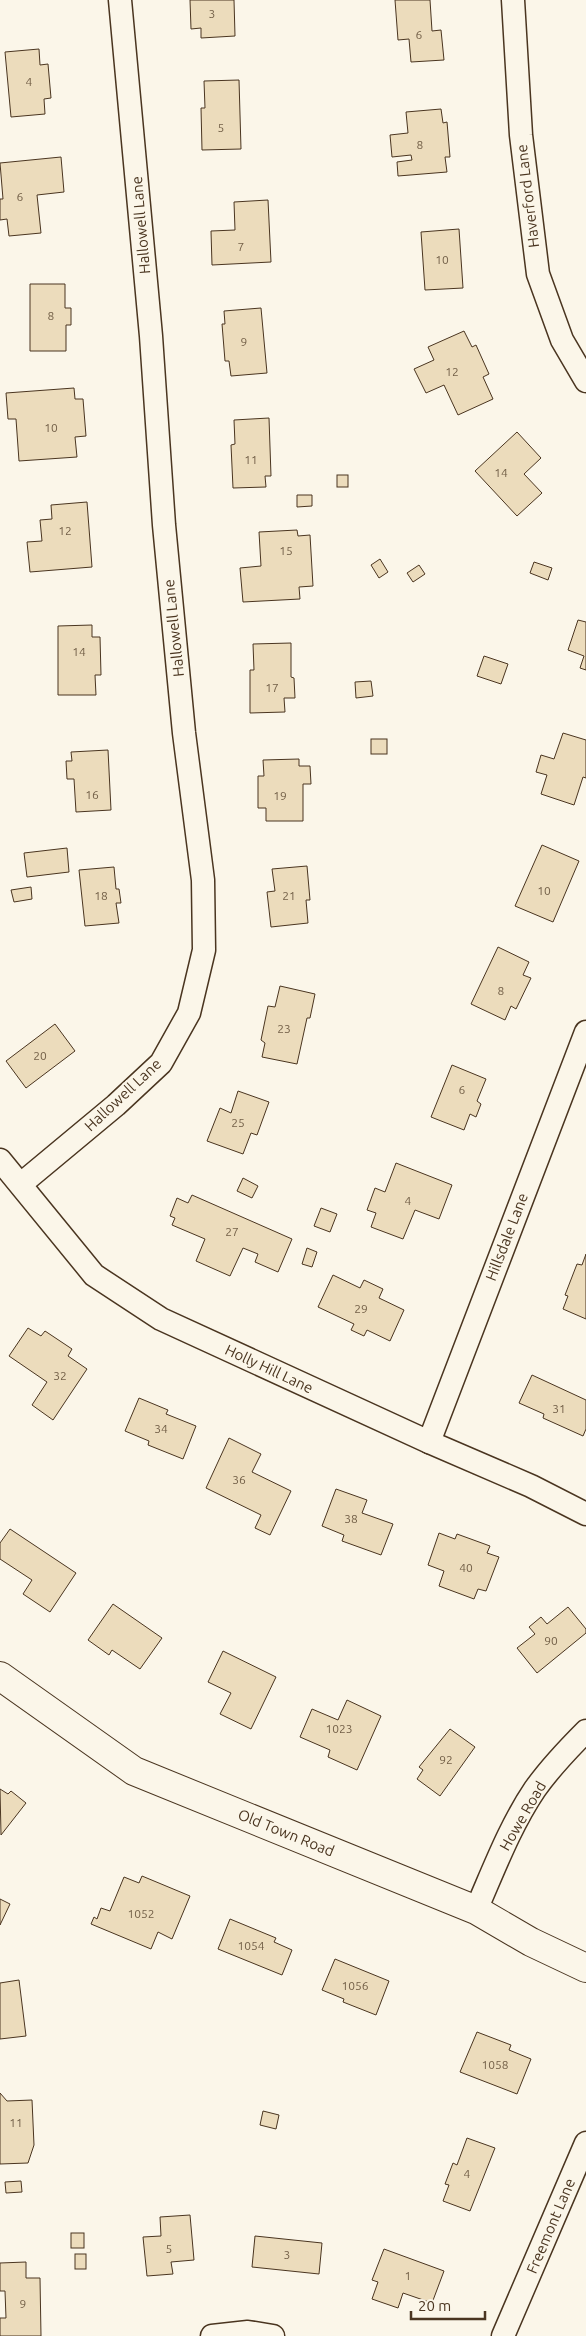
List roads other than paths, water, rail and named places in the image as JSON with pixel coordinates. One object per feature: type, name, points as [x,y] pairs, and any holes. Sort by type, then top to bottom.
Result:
[{"type":"main road","name":"Old Town Road","points":[[0,1676],[134,1771],[476,1910],[531,1942],[586,1968]]},
{"type":"street","name":"Hallowell Lane","points":[[21,1184],[116,1105],[161,1063],[189,1013],[204,950],[203,880],[184,733],[164,525],[152,336],[120,0]]},
{"type":"street","name":"Haverford Lane","points":[[513,0],[521,135],[538,274],[562,340],[586,381]]},
{"type":"street","name":"Hillsdale Lane","points":[[429,1442],[586,1032]]},
{"type":"street","name":"Holly Hill Lane","points":[[0,1160],[94,1276],[161,1319],[429,1442],[531,1486],[586,1514]]},
{"type":"street","name":"Howe Road","points":[[476,1910],[512,1829],[535,1789],[566,1751],[586,1731]]},
{"type":"street","name":"Freemont Lane","points":[[503,2336],[586,2144]]},
{"type":"street","points":[[212,2336],[248,2332],[273,2336]]}]
